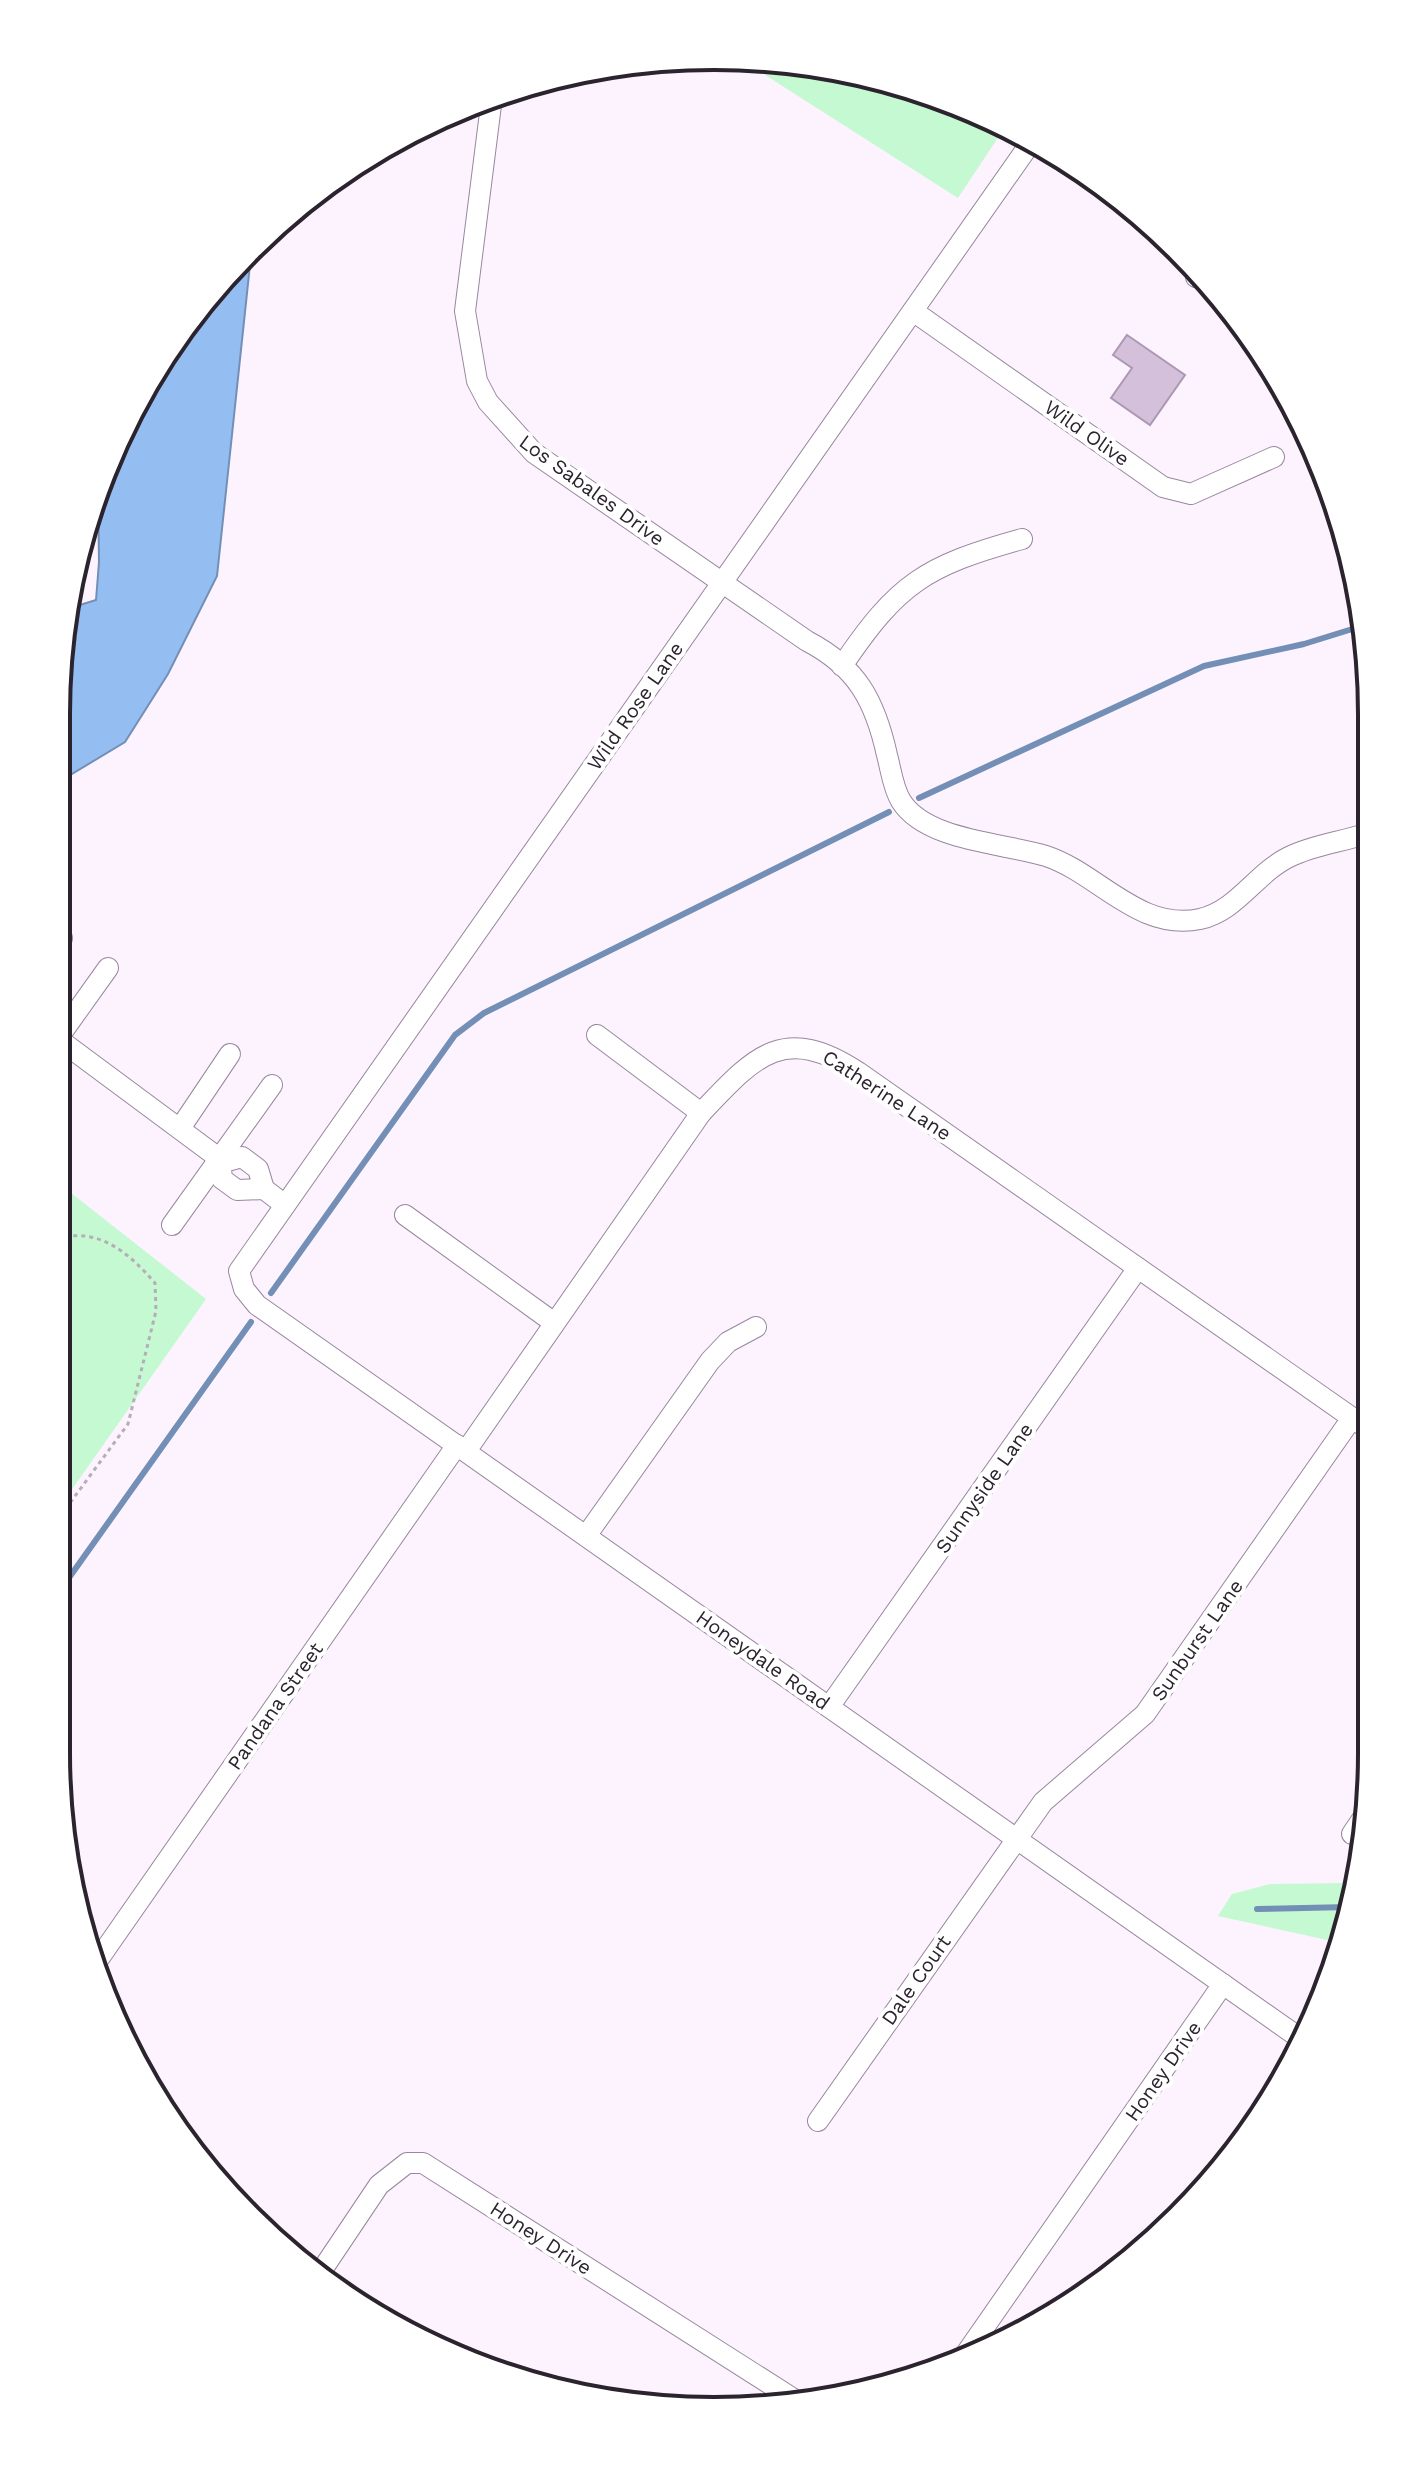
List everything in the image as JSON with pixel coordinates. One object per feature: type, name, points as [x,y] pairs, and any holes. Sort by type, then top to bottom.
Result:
[{"type":"street","name":"Los Sabales Drive","points":[[490,110],[465,311],[477,381],[502,421],[534,453],[807,641],[831,654],[867,692],[875,709],[894,783],[912,814],[927,825],[1063,863],[1129,905],[1167,919],[1184,921],[1218,913],[1289,857],[1358,836]]},
{"type":"street","name":"Wild Rose Lane","points":[[239,1271],[1025,150]]},
{"type":"street","name":"Wild Olive","points":[[913,311],[1163,487],[1191,494],[1274,457]]},
{"type":"street","points":[[842,666],[868,628],[902,590],[956,558],[1022,539]]},
{"type":"street","points":[[70,1021],[108,968]]},
{"type":"street","points":[[597,1035],[701,1113]]},
{"type":"street","name":"Catherine Lane","points":[[461,1448],[701,1113],[742,1070],[760,1059],[800,1046],[819,1049],[858,1072],[1358,1422]]},
{"type":"street","points":[[70,1047],[221,1160],[242,1157],[258,1169],[264,1189],[285,1205]]},
{"type":"street","points":[[181,1127],[230,1054]]},
{"type":"street","points":[[172,1225],[272,1085]]},
{"type":"street","points":[[405,1215],[553,1322]]},
{"type":"street","name":"Sunnyside Lane","points":[[829,1707],[1138,1268]]},
{"type":"street","name":"Honeydale Road","points":[[239,1271],[244,1289],[257,1305],[1294,2034]]},
{"type":"street","points":[[586,1536],[710,1361],[728,1342],[756,1327]]},
{"type":"street","name":"Sunburst Lane","points":[[1015,1838],[1043,1802],[1145,1714],[1352,1418]]},
{"type":"street","name":"Pandana Street","points":[[102,1954],[461,1448]]},
{"type":"street","name":"Dale Court","points":[[818,2121],[1015,1838]]},
{"type":"street","name":"Honey Drive","points":[[974,2342],[1223,1984]]},
{"type":"street","name":"Honey Drive","points":[[325,2266],[379,2185],[407,2163],[423,2163],[784,2393]]},
{"type":"path","points":[[70,1238],[93,1235],[136,1260],[155,1283],[156,1311],[128,1424],[70,1503]]},
{"type":"green space","points":[[759,71],[840,82],[881,92],[921,104],[999,136],[958,198]]},
{"type":"green space","points":[[70,1192],[206,1299],[70,1492]]},
{"type":"green space","points":[[1345,1883],[1330,1941],[1218,1916],[1232,1894],[1270,1884]]},
{"type":"water","points":[[250,269],[217,576],[168,674],[125,742],[70,775],[71,672],[76,630],[80,605],[96,600],[99,525],[136,429],[156,392],[203,322]]},
{"type":"building","points":[[1127,335],[1185,375],[1150,425],[1111,398],[1132,368],[1113,355]]},
{"type":"waterway","points":[[919,798],[1204,666],[1304,644],[1352,629]]},
{"type":"waterway","points":[[271,1293],[455,1035],[484,1013],[889,812]]},
{"type":"waterway","points":[[70,1576],[251,1322]]},
{"type":"waterway","points":[[1257,1909],[1339,1907]]}]
